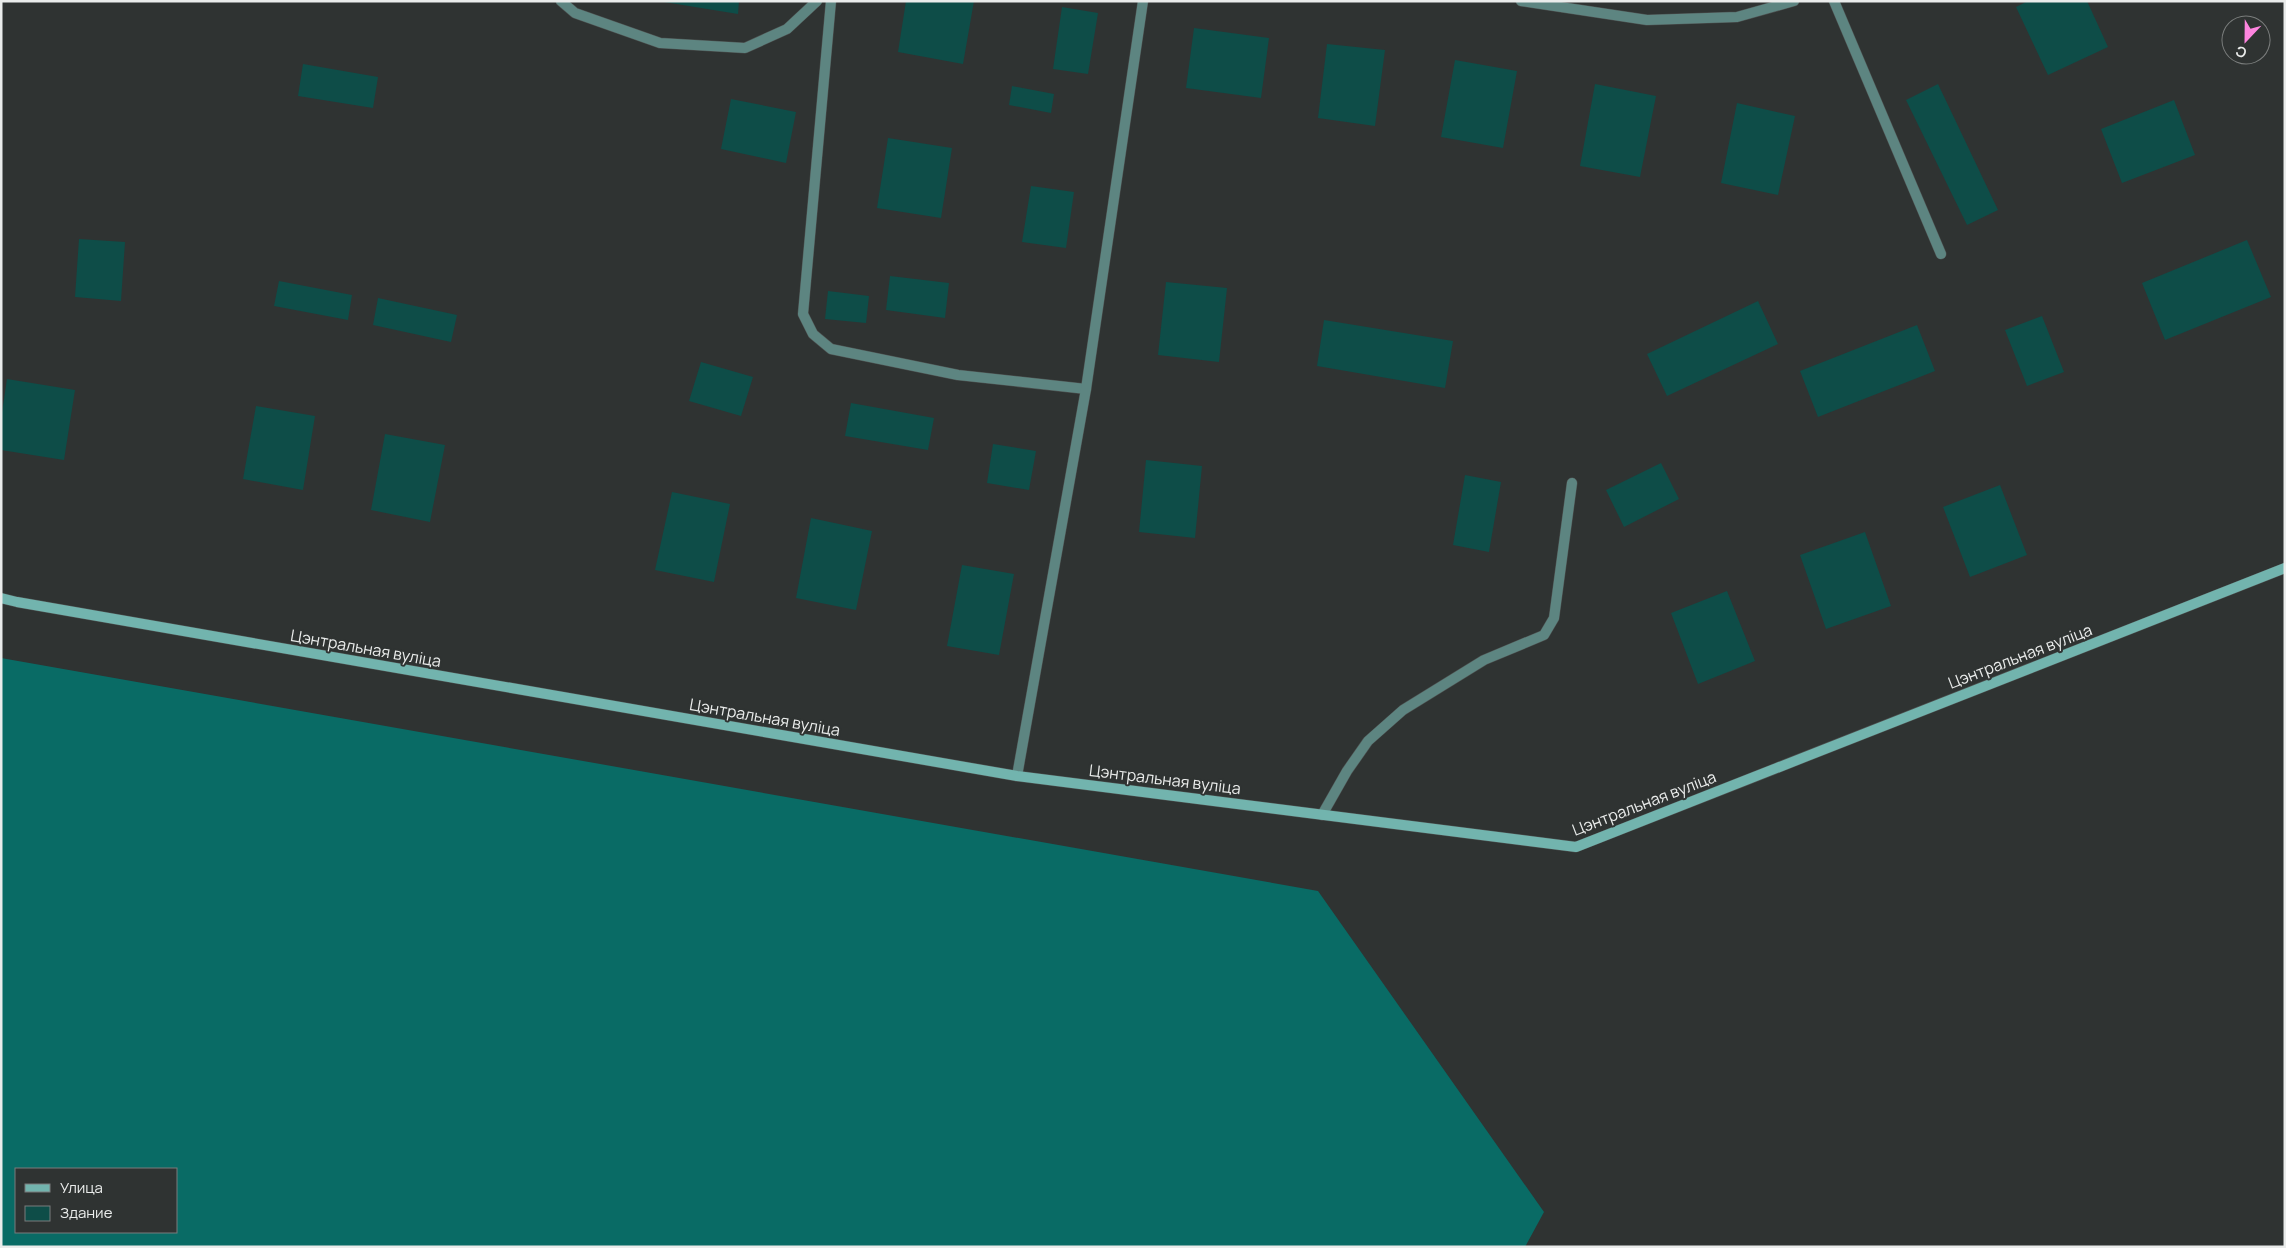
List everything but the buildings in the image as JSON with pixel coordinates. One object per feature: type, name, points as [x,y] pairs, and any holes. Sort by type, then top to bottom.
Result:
[{"type":"street","points":[[562,1],[575,13],[660,43],[745,48],[787,29],[818,1]]},
{"type":"street","points":[[832,1],[803,314],[814,334],[831,349],[958,375],[1086,389]]},
{"type":"street","points":[[1017,776],[1086,389],[1143,1]]},
{"type":"street","points":[[1521,1],[1647,20],[1736,17],[1794,1]]},
{"type":"street","points":[[1834,1],[1941,254]]},
{"type":"street","points":[[1322,815],[1347,771],[1368,740],[1403,710],[1484,660],[1544,635],[1554,618],[1572,483]]},
{"type":"street","name":"Цэнтральная вуліца","points":[[1,598],[36,606],[1017,776],[1576,847],[2285,568]]},
{"type":"shaded area","points":[[1,658],[1318,891],[1544,1212],[1525,1247],[1,1247]]}]
